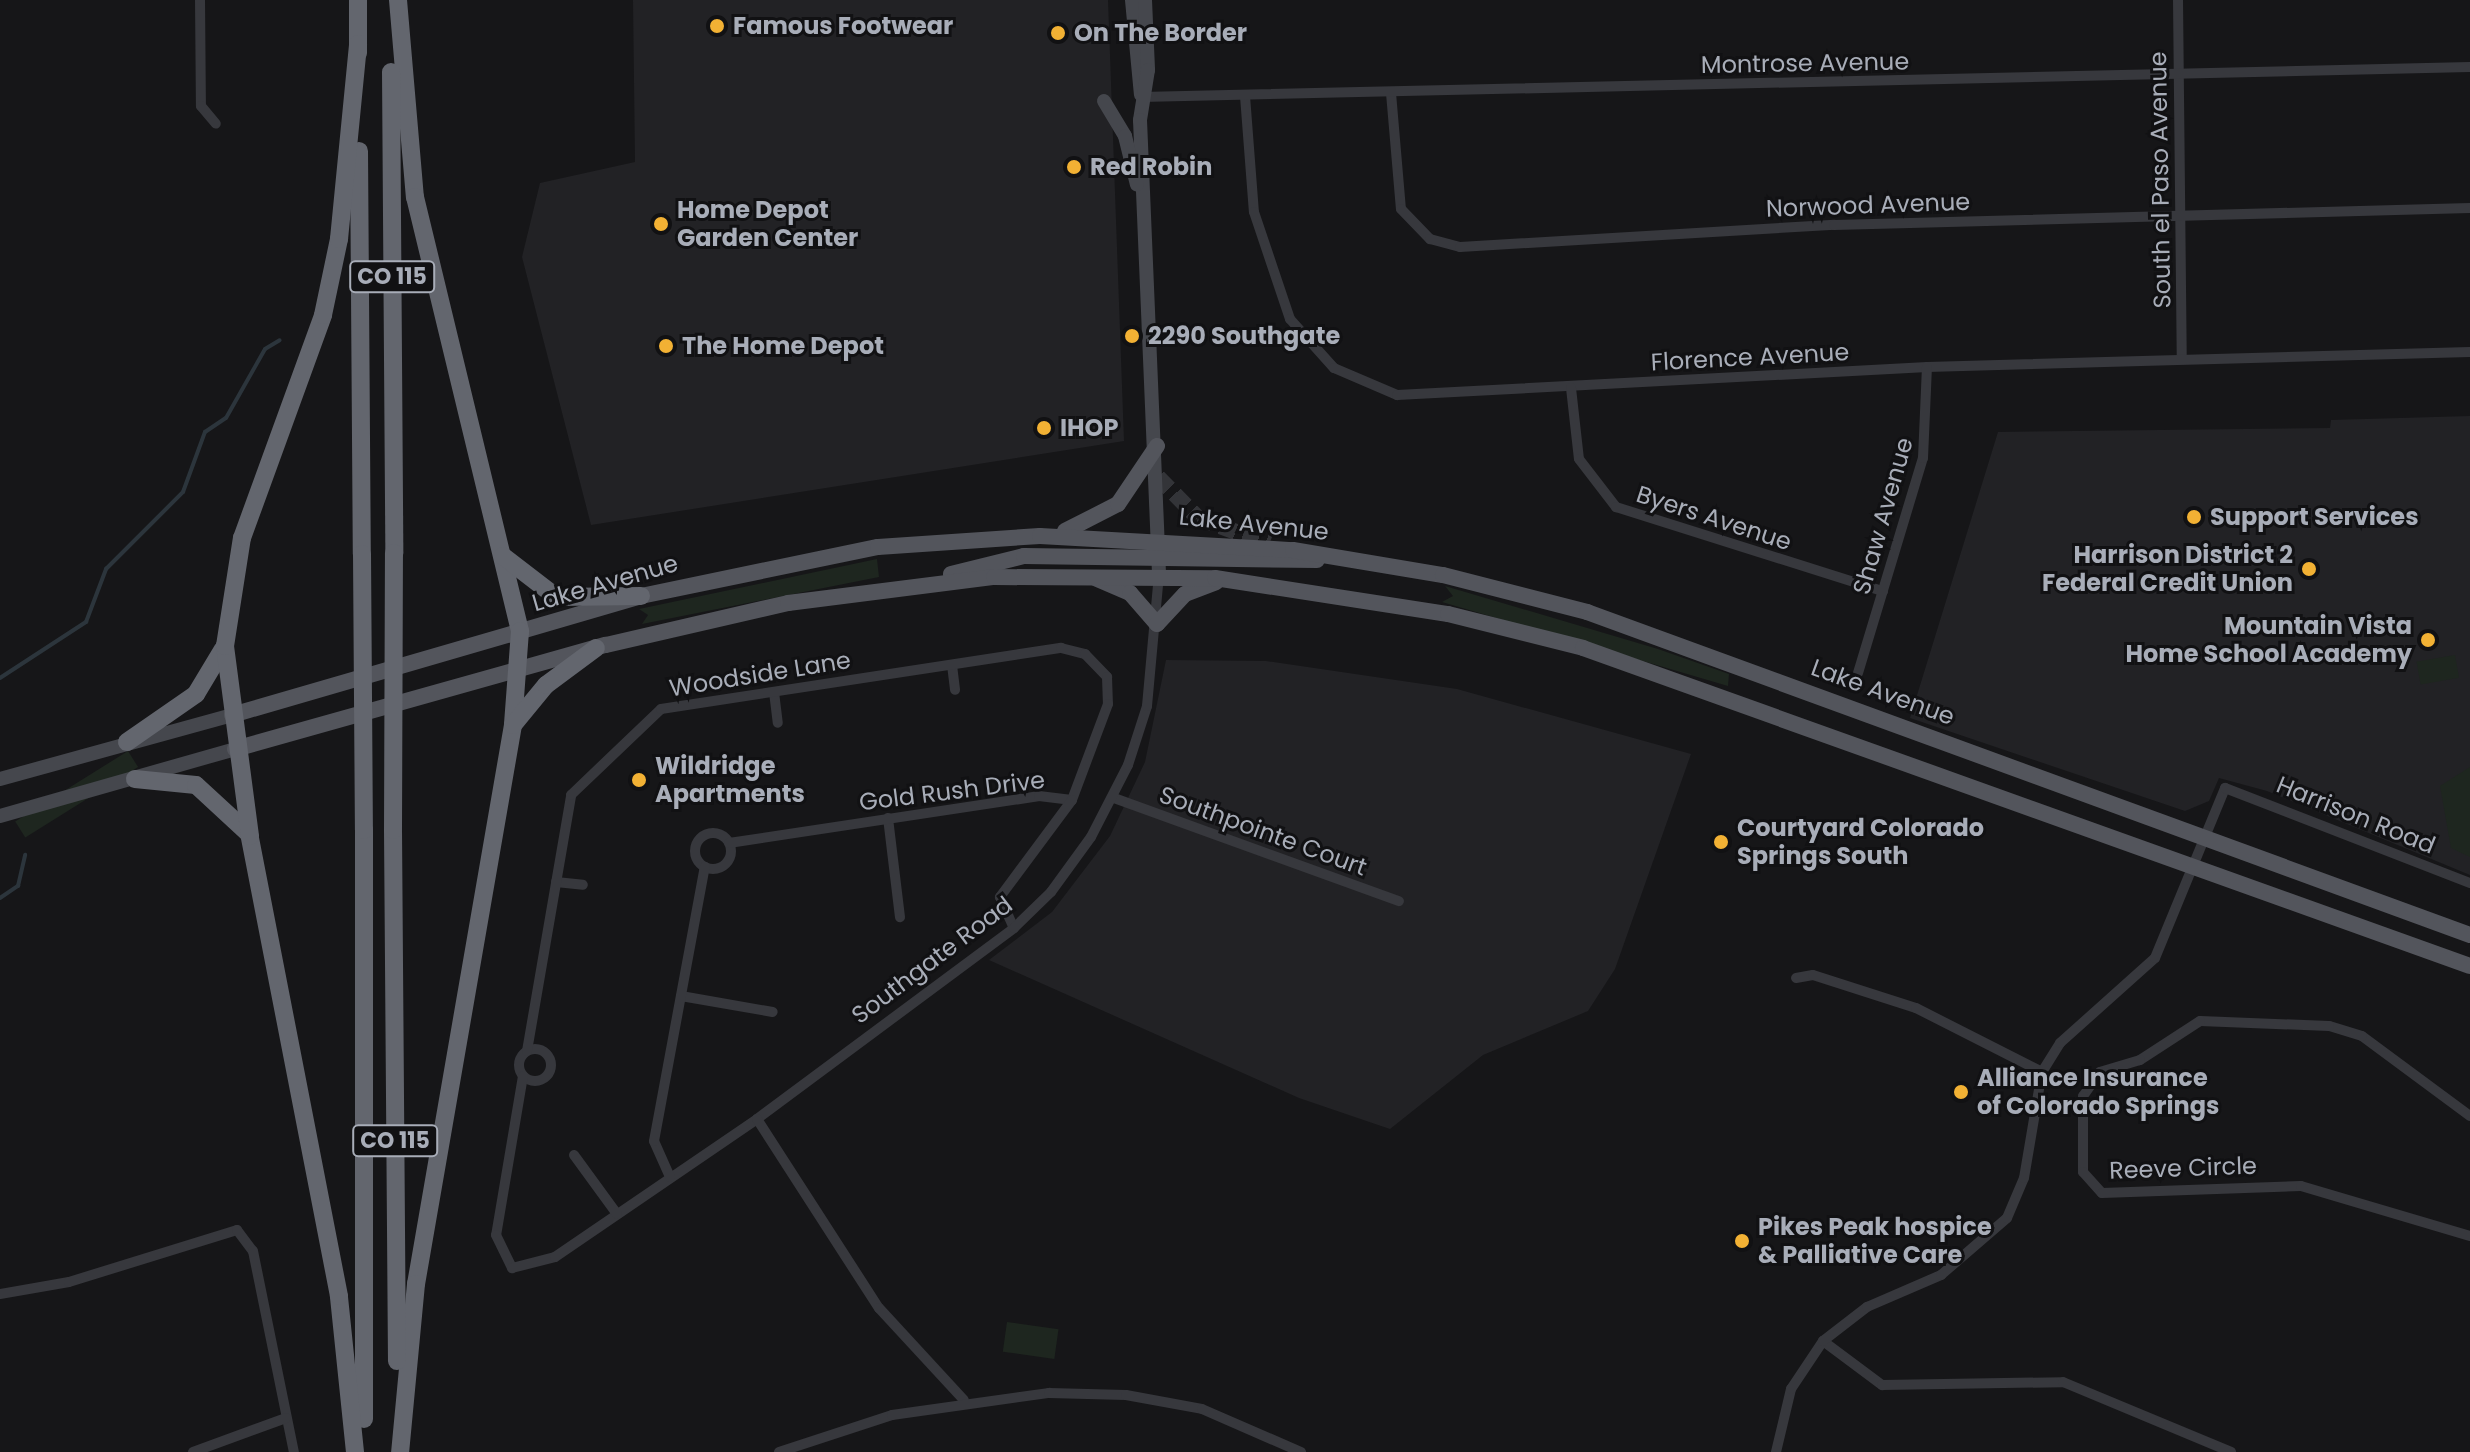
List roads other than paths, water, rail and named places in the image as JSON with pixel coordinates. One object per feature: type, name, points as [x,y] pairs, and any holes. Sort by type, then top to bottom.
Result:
[{"type":"highway","name":"CO 115","points":[[358,0],[364,830],[363,1452]]},
{"type":"highway","name":"CO 115","points":[[391,0],[393,830],[399,1452]]},
{"type":"highway","points":[[398,0],[415,197],[520,631],[513,725],[418,1271],[399,1452]]},
{"type":"highway","points":[[355,1452],[328,1229],[250,836],[235,749],[225,646],[242,538],[323,315],[339,239],[358,44]]},
{"type":"highway","points":[[502,556],[556,597],[641,596]]},
{"type":"highway","points":[[127,742],[196,694],[225,646]]},
{"type":"highway","points":[[513,725],[546,685],[596,648]]},
{"type":"highway","points":[[135,779],[196,785],[250,836]]},
{"type":"main road","points":[[1051,536],[1118,504],[1157,446]]},
{"type":"main road","name":"Lake Avenue","points":[[232,715],[641,596],[878,547],[1051,536],[1160,547],[1338,557],[1587,612],[2470,935]]},
{"type":"main road","points":[[919,585],[1024,556],[1160,547]]},
{"type":"main road","points":[[235,749],[518,668],[788,603],[919,585],[1075,575],[1159,574],[1229,580],[1434,611],[1583,648],[2470,966]]},
{"type":"main road","points":[[1075,575],[1130,593],[1157,624],[1185,594],[1229,580]]},
{"type":"street","points":[[200,0],[201,106],[216,124]]},
{"type":"street","name":"Southgate Road","points":[[523,1076],[496,1235],[512,1268],[555,1257],[757,1119],[1014,928],[1075,863],[1114,798],[1147,706],[1157,624],[1160,547],[1141,97],[1132,0]]},
{"type":"street","name":"Southgate Road","points":[[1141,97],[1148,70],[1145,0]]},
{"type":"street","name":"South el Paso Avenue","points":[[2178,0],[2182,359]]},
{"type":"street","name":"Montrose Avenue","points":[[1141,97],[2470,67]]},
{"type":"street","name":"Norwood Avenue","points":[[1391,93],[1401,209],[1430,239],[1460,247],[1834,225],[2470,208]]},
{"type":"street","name":"Florence Avenue","points":[[1245,96],[1249,181],[1268,262],[1290,319],[1321,359],[1365,385],[1414,397],[1927,367],[2470,352]]},
{"type":"street","points":[[1104,101],[1125,136],[1145,220]]},
{"type":"street","name":"Shaw Avenue","points":[[1858,673],[1927,440],[1927,367]]},
{"type":"street","name":"Byers Avenue","points":[[1571,388],[1579,459],[1616,507],[1883,591]]},
{"type":"street","name":"Woodside Lane","points":[[527,1051],[571,795],[661,709],[1061,648],[1102,668],[1108,704],[1072,800]]},
{"type":"street","points":[[952,665],[955,690]]},
{"type":"street","points":[[774,692],[778,723]]},
{"type":"street","name":"Lake Avenue","points":[[0,779],[232,715]]},
{"type":"street","points":[[0,816],[235,749]]},
{"type":"street","name":"Harrison Road","points":[[2204,838],[2225,788],[2290,807],[2470,883]]},
{"type":"street","name":"Gold Rush Drive","points":[[729,843],[1039,796],[1072,800],[1000,897],[1014,928]]},
{"type":"street","name":"Southpointe Court","points":[[1114,798],[1399,901]]},
{"type":"street","points":[[888,818],[900,917]]},
{"type":"street","points":[[670,1177],[654,1141],[705,867],[696,856],[699,840],[713,833],[729,843],[724,865],[705,867]]},
{"type":"street","points":[[1776,1452],[1791,1389],[1823,1341],[1867,1307],[1941,1275],[2007,1218],[2024,1178],[2042,1072],[2060,1043],[2149,965],[2204,838]]},
{"type":"street","points":[[556,882],[583,885]]},
{"type":"street","points":[[1796,978],[1813,975],[1916,1008],[2042,1072]]},
{"type":"street","points":[[681,996],[773,1012]]},
{"type":"street","name":"Reeve Circle","points":[[2470,1116],[2362,1036],[2329,1026],[2200,1021],[2140,1060],[2100,1072],[2083,1096],[2083,1172],[2102,1193],[2301,1186],[2470,1236]]},
{"type":"street","points":[[527,1051],[543,1051],[550,1067],[539,1080],[523,1076],[520,1059],[527,1051]]},
{"type":"street","points":[[757,1119],[879,1308],[964,1400]]},
{"type":"street","points":[[574,1155],[617,1214]]},
{"type":"street","points":[[0,1294],[69,1282],[237,1230],[253,1251],[294,1452]]},
{"type":"street","points":[[1823,1341],[1882,1385],[2063,1382],[2231,1452]]},
{"type":"street","points":[[779,1452],[831,1431],[964,1400],[1137,1396],[1229,1416],[1301,1452]]},
{"type":"street","points":[[193,1452],[286,1418]]},
{"type":"waterway","points":[[0,678],[86,622],[106,569],[183,492],[205,432],[226,418],[265,349],[280,340]]},
{"type":"waterway","points":[[0,898],[18,886],[25,855]]},
{"type":"tunnel","points":[[1158,477],[1198,518],[1269,544]]},
{"type":"place","name":"Famous Footwear","points":[[717,26]]},
{"type":"place","name":"On The Border","points":[[1058,33]]},
{"type":"place","name":"Red Robin","points":[[1074,167]]},
{"type":"place","name":"Home Depot Garden Center","points":[[661,224]]},
{"type":"place","name":"2290 Southgate","points":[[1132,336]]},
{"type":"place","name":"The Home Depot","points":[[666,346]]},
{"type":"place","name":"IHOP","points":[[1044,428]]},
{"type":"place","name":"Support Services","points":[[2194,517]]},
{"type":"place","name":"Harrison District 2 Federal Credit Union","points":[[2309,569]]},
{"type":"place","name":"Mountain Vista Home School Academy","points":[[2428,640]]},
{"type":"place","name":"Wildridge Apartments","points":[[639,780]]},
{"type":"place","name":"Courtyard Colorado Springs South","points":[[1721,842]]},
{"type":"place","name":"Alliance Insurance of Colorado Springs","points":[[1961,1092]]},
{"type":"place","name":"Pikes Peak hospice & Palliative Care","points":[[1742,1241]]}]
